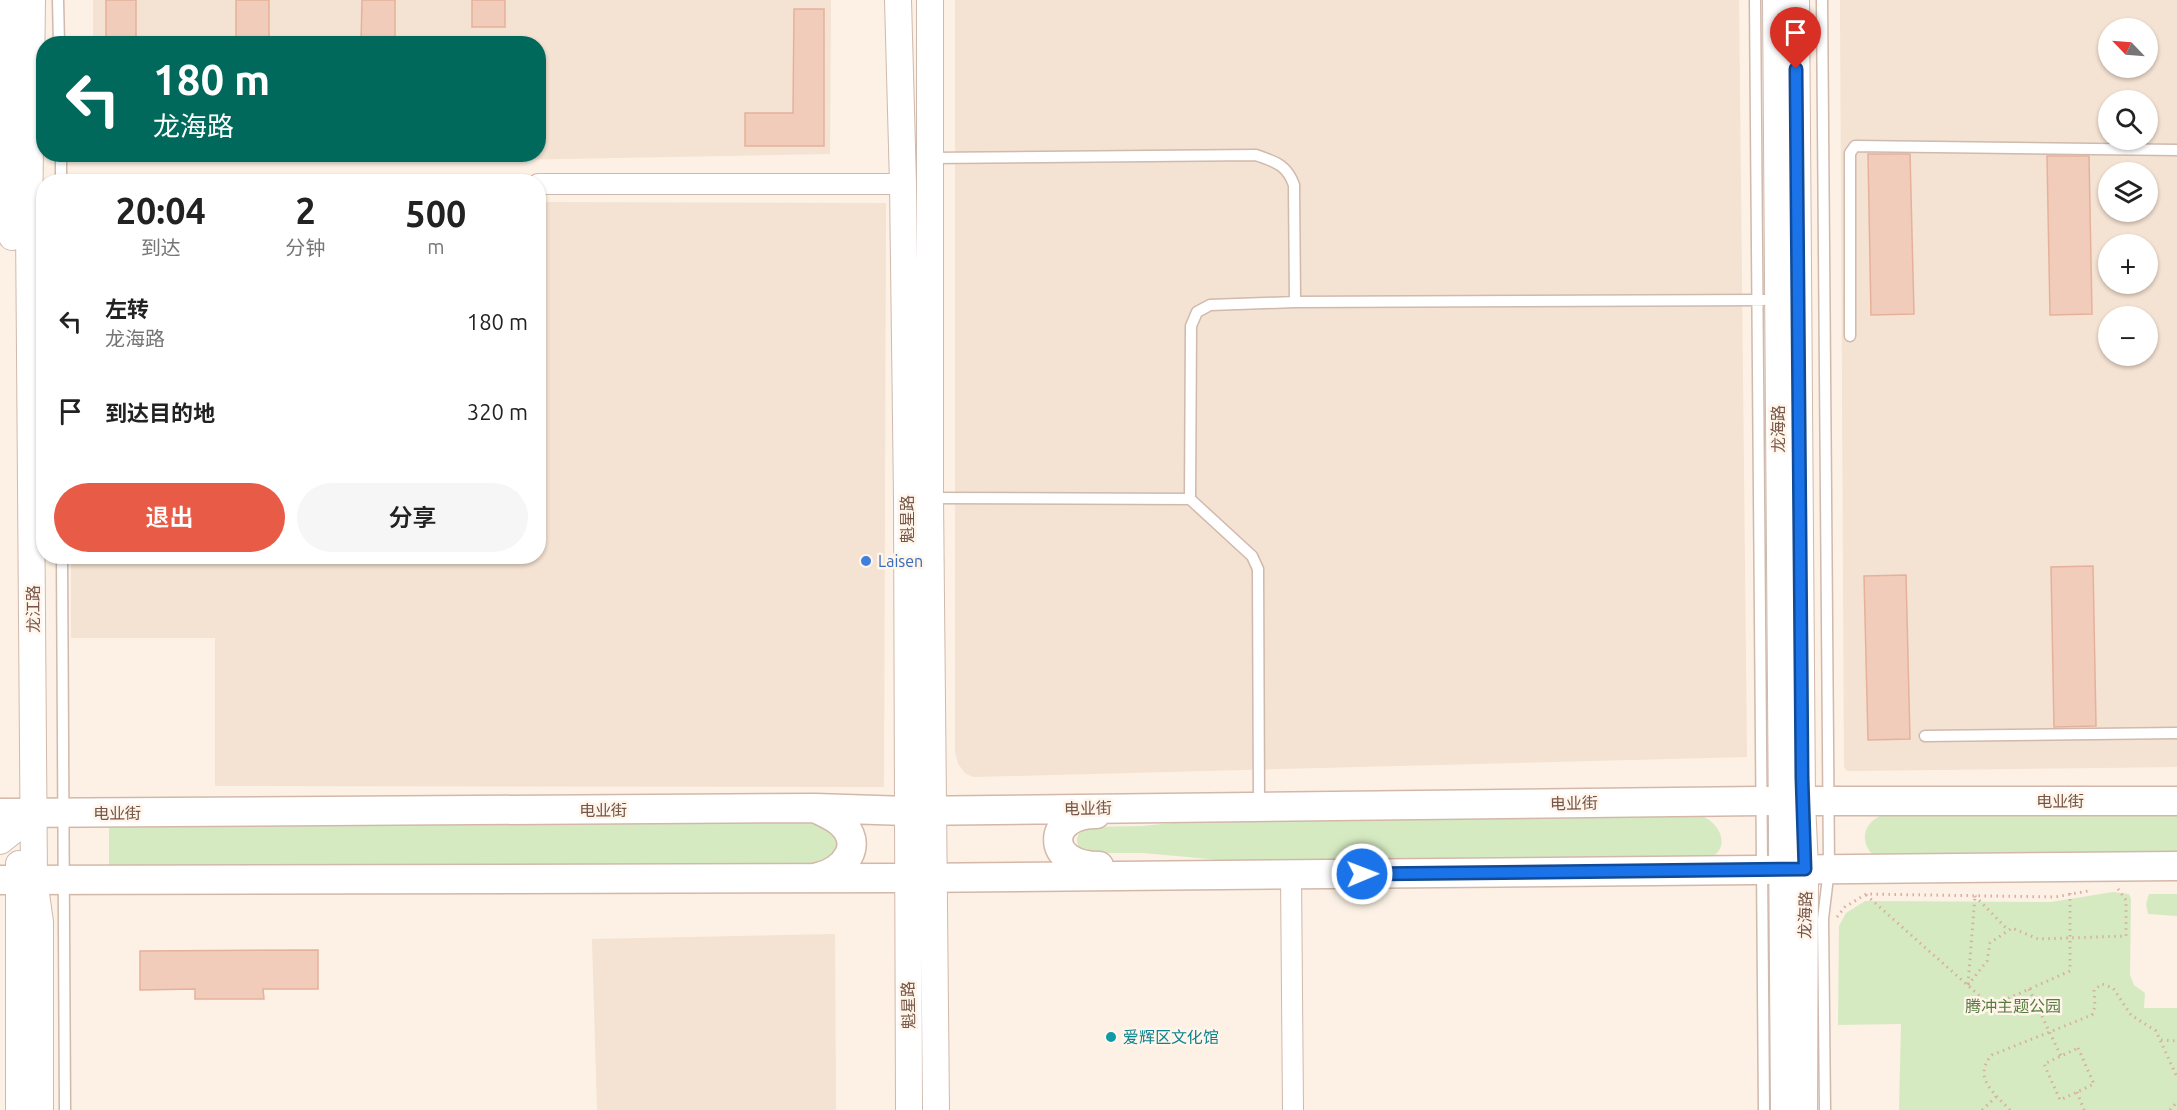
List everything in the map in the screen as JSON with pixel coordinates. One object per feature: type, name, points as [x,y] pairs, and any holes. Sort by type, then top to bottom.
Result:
[{"type":"main road","name":"电业街","points":[[15,822],[63,814],[815,808],[920,811],[1792,801],[2177,801]]},
{"type":"main road","points":[[1186,807],[1140,814],[1075,816],[1063,826],[1059,842],[1065,856],[1078,865],[1146,867],[1191,876]]},
{"type":"main road","points":[[810,879],[837,871],[849,856],[851,847],[850,837],[840,821],[815,808]]},
{"type":"main road","points":[[14,873],[63,880],[810,879],[2177,866]]},
{"type":"street","name":"龙江路","points":[[13,0],[14,873],[19,1110]]},
{"type":"street","name":"龙江路","points":[[32,0],[36,148]]},
{"type":"street","name":"魁星路","points":[[898,0],[915,159],[921,878],[936,1110]]},
{"type":"street","name":"魁星路","points":[[919,498],[903,184],[915,159],[930,0]]},
{"type":"street","name":"龙海路","points":[[1776,0],[1777,300],[1804,1110]]},
{"type":"street","name":"龙海路","points":[[1777,300],[1796,0]]},
{"type":"street","points":[[546,184],[903,184]]},
{"type":"street","name":"龙江路","points":[[14,222],[36,187]]},
{"type":"street","name":"龙海路","points":[[1784,1110],[1795,870]]},
{"type":"street","name":"龙江路","points":[[14,873],[40,922],[40,1110]]},
{"type":"street","points":[[1291,875],[1293,1110]]},
{"type":"street","name":"魁星路","points":[[909,1110],[921,878]]},
{"type":"lane","points":[[58,0],[59,36]]},
{"type":"lane","points":[[1755,0],[1777,300],[1795,870],[1764,1110]]},
{"type":"lane","points":[[1792,801],[1822,0]]},
{"type":"lane","points":[[1850,336],[1850,153],[1855,146],[2177,150]]},
{"type":"lane","points":[[915,159],[1256,155],[1280,163],[1289,171],[1294,185],[1295,302]]},
{"type":"lane","points":[[1190,499],[1191,326],[1197,312],[1210,305],[1295,302],[1777,300]]},
{"type":"lane","points":[[919,498],[1190,499],[1252,556],[1258,569],[1259,806]]},
{"type":"lane","points":[[62,564],[65,1110]]},
{"type":"lane","points":[[1926,736],[2177,733]]},
{"type":"lane","points":[[1795,870],[1823,918],[1825,1110]]},
{"type":"path","points":[[1968,985],[1988,961],[1990,943],[2012,928],[2038,939],[2070,936],[2126,936],[2126,900],[2121,891],[2112,887]]},
{"type":"path","points":[[1836,922],[1845,907],[1866,894],[2055,897],[2091,890]]},
{"type":"path","points":[[1866,894],[1991,1006],[2070,971],[2070,893]]},
{"type":"path","points":[[1975,896],[2008,930]]},
{"type":"path","points":[[1968,985],[1975,896]]},
{"type":"path","points":[[2010,1110],[1984,1080],[1983,1072],[1989,1059],[1992,1055],[2092,1015],[2095,1006],[2094,990],[2099,985],[2106,984],[2117,992],[2128,1012],[2151,1026],[2177,1077]]},
{"type":"path","points":[[2030,989],[2061,1056]]},
{"type":"path","points":[[2160,1040],[2177,1041]]},
{"type":"path","points":[[2078,1048],[2094,1084],[2060,1100],[2044,1064],[2061,1056],[2078,1048]]},
{"type":"path","points":[[2077,1092],[2085,1110]]},
{"type":"path","points":[[1982,1110],[1997,1096]]},
{"type":"path","points":[[2170,1110],[2177,1102]]},
{"type":"shaded area","points":[[93,0],[831,0],[830,154],[546,159],[546,36],[93,36]]},
{"type":"shaded area","points":[[955,0],[1739,0],[1747,757],[973,777],[965,773],[958,764],[955,752]]},
{"type":"shaded area","points":[[1840,0],[2177,0],[2177,767],[1847,771],[1844,767]]},
{"type":"shaded area","points":[[546,202],[886,203],[884,787],[215,786],[215,638],[71,638],[71,564],[546,564]]},
{"type":"shaded area","points":[[835,934],[836,1110],[597,1110],[592,939]]},
{"type":"green space","points":[[2177,811],[2177,856],[1874,856],[1869,851],[1865,839],[1867,828],[1882,815]]},
{"type":"green space","points":[[1697,815],[1711,821],[1722,839],[1718,853],[1697,863],[1231,861],[1143,853],[1090,853],[1079,847],[1077,841],[1080,833],[1087,827],[1142,826],[1234,817]]},
{"type":"green space","points":[[823,822],[843,838],[827,866],[109,868],[109,826]]},
{"type":"green space","name":"腾冲主题公园","points":[[2113,892],[2129,894],[2131,899],[2130,975],[2134,985],[2145,993],[2144,1008],[2177,1008],[2177,1110],[1899,1110],[1901,1024],[1838,1025],[1839,926],[1846,913],[1865,901],[2051,902]]},
{"type":"green space","points":[[2149,894],[2177,894],[2177,916],[2148,914],[2146,904]]},
{"type":"building","points":[[106,0],[136,0],[136,36],[106,36]]},
{"type":"building","points":[[236,0],[269,0],[269,36],[236,36]]},
{"type":"building","points":[[362,0],[395,0],[395,36],[361,36]]},
{"type":"building","points":[[472,0],[505,0],[505,27],[472,27]]},
{"type":"building","points":[[794,9],[824,9],[824,146],[745,146],[745,113],[793,113]]},
{"type":"building","points":[[1868,154],[1910,154],[1914,314],[1871,315]]},
{"type":"building","points":[[2047,156],[2089,156],[2092,314],[2050,315]]},
{"type":"building","points":[[2093,566],[2096,726],[2054,727],[2051,567]]},
{"type":"building","points":[[1906,575],[1910,739],[1868,740],[1864,576]]},
{"type":"building","points":[[318,950],[318,989],[263,989],[264,999],[195,999],[195,989],[140,990],[140,951]]},
{"type":"place","name":"Laisen","points":[[866,561]]},
{"type":"place","name":"爱辉区文化馆","points":[[1111,1037]]},
{"type":"route","points":[[1362,874],[1805,869],[1802,802],[1796,69]]}]
